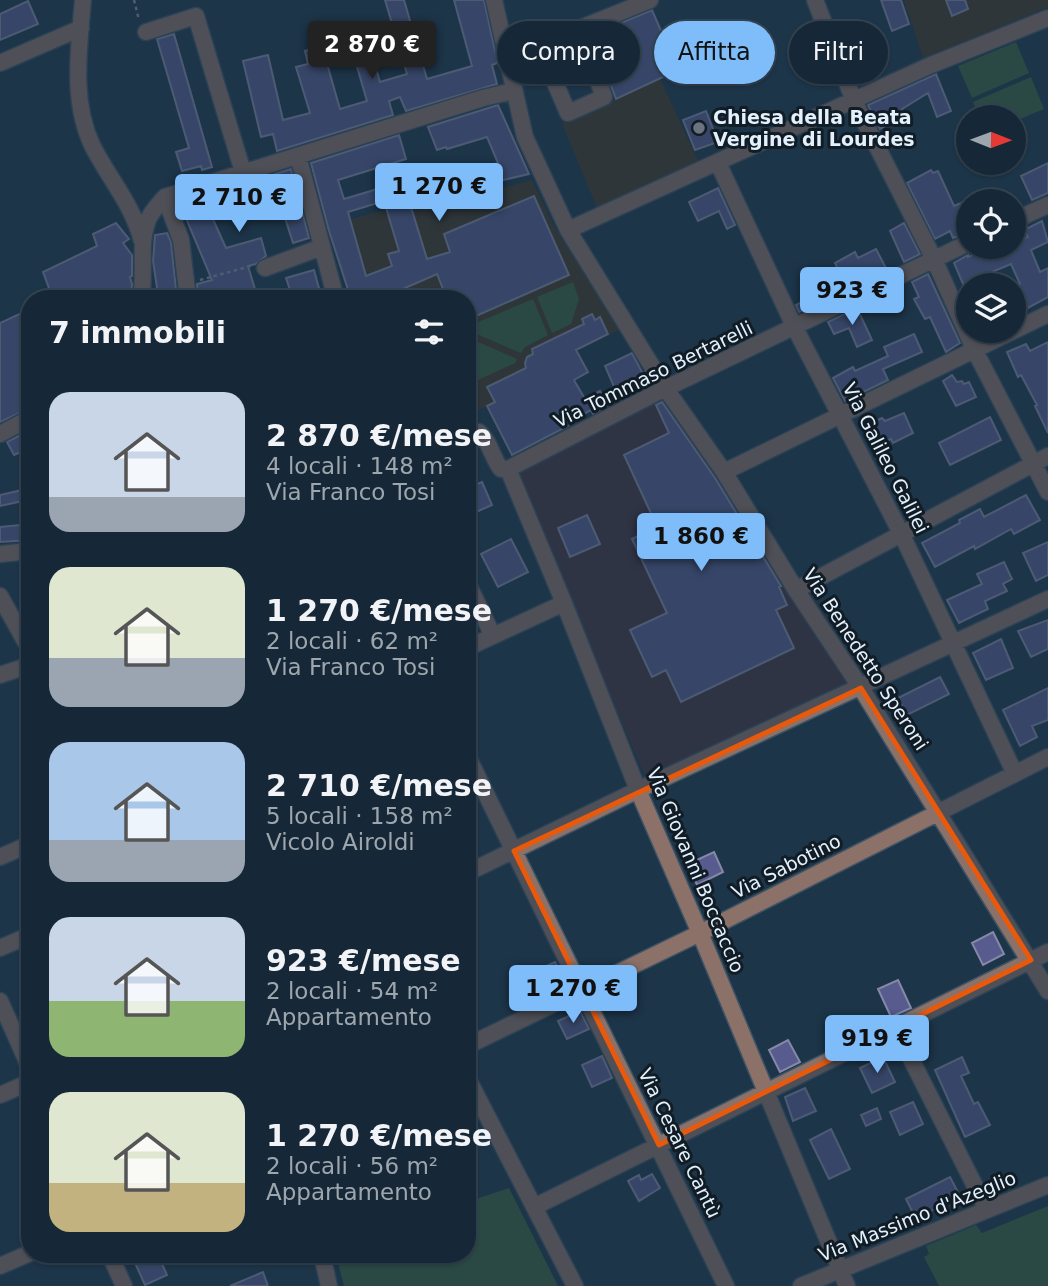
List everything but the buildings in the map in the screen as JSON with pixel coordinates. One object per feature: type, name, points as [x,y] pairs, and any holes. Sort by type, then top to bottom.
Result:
[{"type":"street","points":[[83,0],[79,107],[92,144],[125,198],[142,243],[145,280],[143,290]]},
{"type":"street","name":"Via Benedetto Speroni","points":[[494,0],[498,21]]},
{"type":"street","points":[[600,21],[650,0]]},
{"type":"street","points":[[815,0],[854,101],[934,259],[974,349],[1048,492]]},
{"type":"street","points":[[146,32],[196,16],[243,172]]},
{"type":"street","points":[[568,230],[931,65],[1048,18]]},
{"type":"street","points":[[0,63],[81,29]]},
{"type":"street","name":"Via Benedetto Speroni","points":[[512,84],[525,137],[568,230],[666,389],[724,472],[796,590],[861,688],[1048,991]]},
{"type":"street","points":[[556,84],[568,113],[604,97],[599,84]]},
{"type":"street","points":[[142,243],[149,218],[165,197],[513,91]]},
{"type":"street","points":[[298,156],[334,290]]},
{"type":"street","name":"Via Galileo Galilei","points":[[718,163],[795,328],[902,535],[1015,774]]},
{"type":"street","points":[[165,197],[181,240],[188,290]]},
{"type":"street","points":[[1026,215],[1048,205]]},
{"type":"street","points":[[265,268],[322,247]]},
{"type":"street","name":"Via Tommaso Bertarelli","points":[[508,469],[956,249]]},
{"type":"street","points":[[1026,325],[1048,314]]},
{"type":"street","points":[[724,472],[987,343]]},
{"type":"street","points":[[0,433],[21,422]]},
{"type":"street","name":"Via Giovanni Boccaccio","points":[[476,433],[484,436],[495,462],[501,469],[508,469],[638,790],[701,933],[847,1286]]},
{"type":"street","points":[[796,590],[1048,456]]},
{"type":"street","points":[[0,554],[21,552]]},
{"type":"street","points":[[0,596],[21,634]]},
{"type":"street","points":[[476,869],[638,790],[1048,599]]},
{"type":"street","points":[[476,601],[493,636]]},
{"type":"street","points":[[476,644],[564,603]]},
{"type":"street","points":[[0,675],[21,668]]},
{"type":"street","name":"Via Sabotino","points":[[476,1042],[701,933],[1048,757]]},
{"type":"street","name":"Via Cesare Cantù","points":[[476,773],[726,1286]]},
{"type":"street","points":[[0,857],[21,848]]},
{"type":"street","points":[[0,948],[21,939]]},
{"type":"street","points":[[534,1208],[1048,952]]},
{"type":"street","points":[[0,1001],[21,1048]]},
{"type":"street","points":[[895,1027],[987,1210]]},
{"type":"street","points":[[0,1095],[21,1086]]},
{"type":"street","points":[[476,1095],[576,1286]]},
{"type":"street","name":"Via Massimo d'Azeglio","points":[[801,1286],[1048,1185]]},
{"type":"street","points":[[0,1266],[21,1257]]},
{"type":"street","points":[[114,1263],[124,1286]]},
{"type":"street","points":[[324,1263],[329,1286]]},
{"type":"path","points":[[134,0],[142,32],[146,32]]},
{"type":"path","points":[[191,290],[252,266],[265,268]]},
{"type":"highlighted area","points":[[861,688],[1031,960],[659,1145],[514,851]]},
{"type":"shaded area","points":[[904,0],[1048,0],[1048,7],[923,58]]},
{"type":"shaded area","points":[[654,82],[654,84],[662,84],[699,163],[597,208],[562,123]]},
{"type":"shaded area","points":[[532,180],[554,226],[619,330],[538,368],[542,378],[476,411],[476,290],[348,290],[336,252],[358,246],[350,220],[426,197],[435,206]]},
{"type":"shaded area","points":[[661,398],[673,401],[847,680],[843,686],[651,778],[644,774],[514,472]]},
{"type":"green space","points":[[1016,42],[1029,73],[972,98],[958,66]]},
{"type":"green space","points":[[1031,77],[1044,109],[1026,117],[1026,105],[974,105],[973,102]]},
{"type":"green space","points":[[573,282],[579,299],[571,324],[552,333],[537,297]]},
{"type":"green space","points":[[533,299],[548,335],[525,347],[521,353],[476,334],[476,323]]},
{"type":"green space","points":[[476,341],[517,359],[515,363],[478,380]]},
{"type":"green space","points":[[509,1188],[558,1286],[344,1286],[338,1263],[476,1263],[476,1199]]},
{"type":"green space","points":[[1048,1206],[1048,1286],[939,1286],[924,1257],[929,1254],[926,1246],[976,1225],[982,1233]]},
{"type":"place","name":"Chiesa della Beata Vergine di Lourdes","points":[[699,128]]}]
